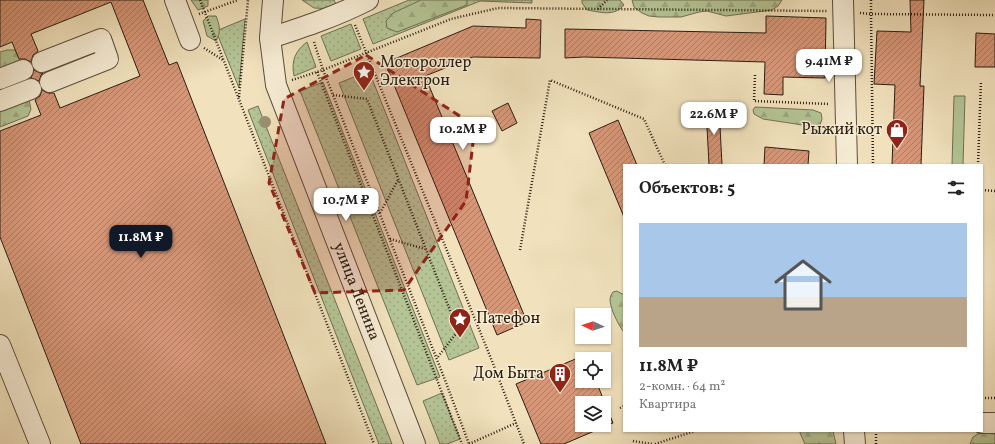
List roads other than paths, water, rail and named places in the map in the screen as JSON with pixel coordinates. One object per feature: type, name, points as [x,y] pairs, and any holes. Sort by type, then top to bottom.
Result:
[{"type":"street","points":[[175,0],[190,40]]},
{"type":"street","name":"улица Ленина","points":[[273,0],[270,38],[276,85],[415,444]]},
{"type":"street","points":[[270,38],[309,26],[349,10],[368,0]]},
{"type":"street","points":[[843,6],[847,164]]},
{"type":"street","points":[[42,62],[100,39],[103,46],[108,59],[50,82]]},
{"type":"street","points":[[0,79],[23,70]]},
{"type":"street","points":[[0,101],[31,89]]},
{"type":"street","points":[[0,345],[40,444]]},
{"type":"street","points":[[983,422],[995,423]]},
{"type":"street","points":[[854,432],[855,444]]},
{"type":"place","name":"Мотороллер Электрон","points":[[364,92]]},
{"type":"place","name":"Рыжий кот","points":[[897,150]]},
{"type":"place","name":"Патефон","points":[[460,338]]},
{"type":"place","name":"Дом Быта","points":[[560,394]]}]
